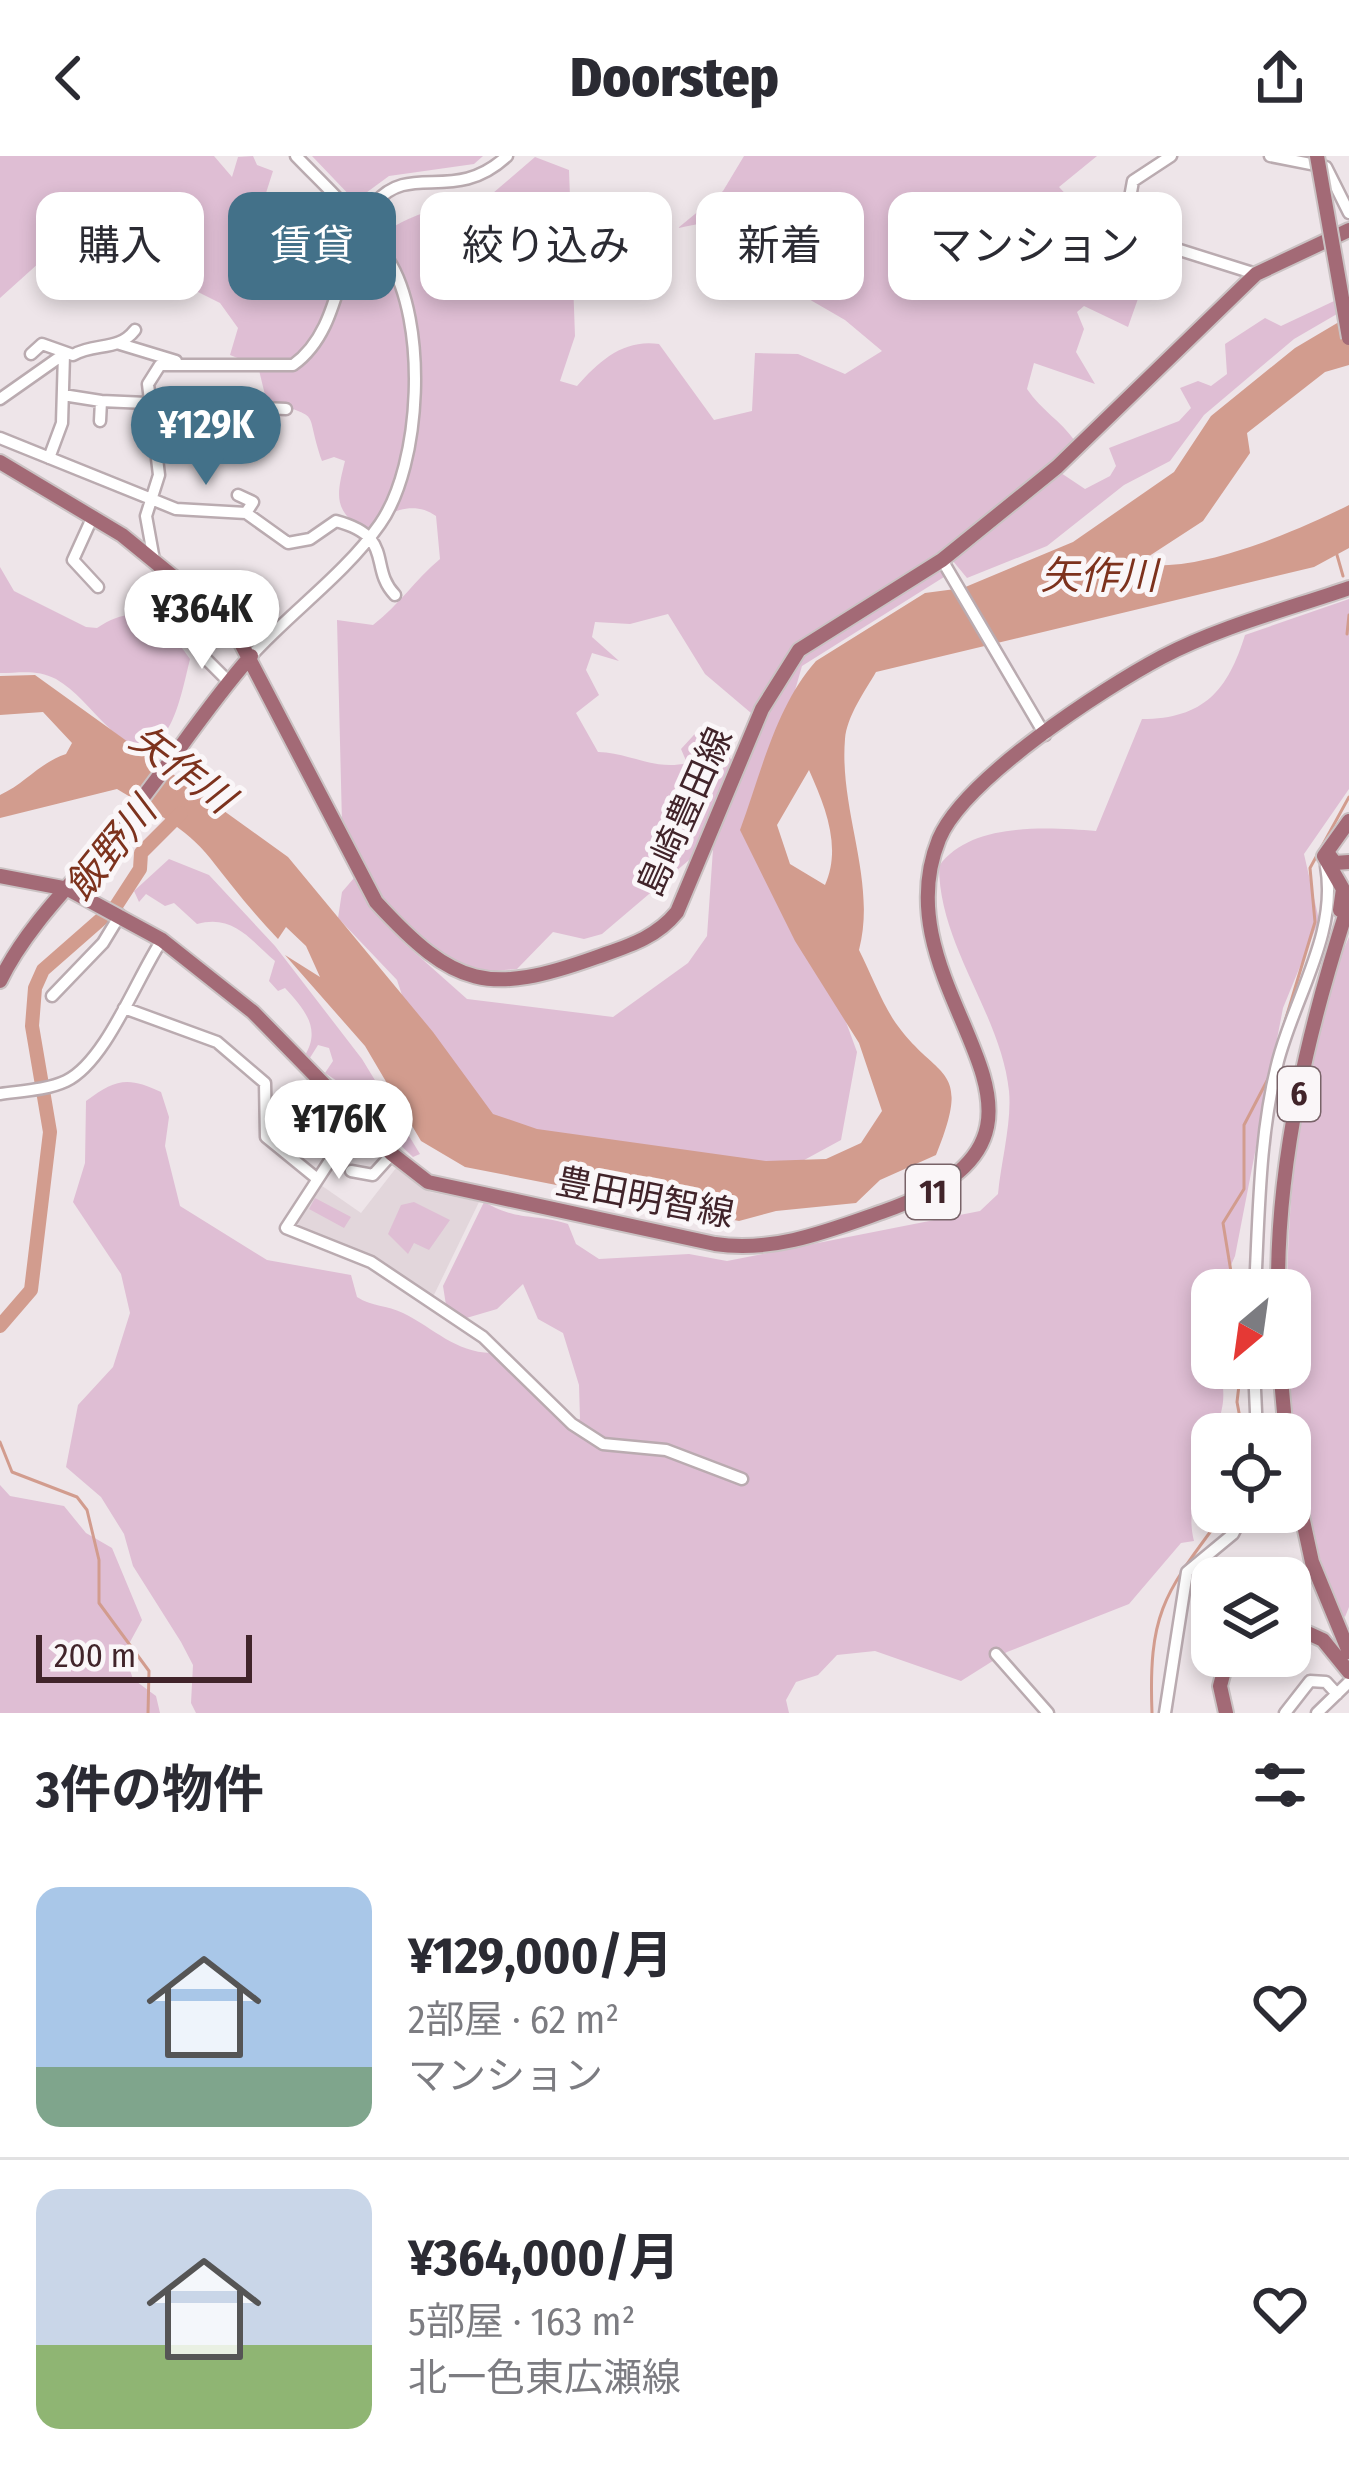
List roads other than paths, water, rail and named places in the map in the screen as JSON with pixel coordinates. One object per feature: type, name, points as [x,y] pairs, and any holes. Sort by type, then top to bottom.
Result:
[{"type":"main road","points":[[1310,159],[1349,338]]},
{"type":"main road","name":"島崎豊田線","points":[[0,462],[94,517],[221,614],[251,656],[376,902],[429,956],[452,969],[499,981],[535,980],[651,937],[668,924],[691,888],[782,670],[809,642],[944,563],[1097,432],[1256,274],[1349,230]]},
{"type":"main road","name":"豊田明智線","points":[[0,876],[68,890],[162,940],[253,1012],[392,1154],[428,1182],[463,1194],[748,1247],[792,1241],[860,1220],[960,1177],[984,1144],[988,1090],[929,936],[928,882],[940,838],[960,803],[1045,735],[1162,657],[1349,588]]},
{"type":"main road","points":[[0,981],[16,950],[124,821],[251,656]]},
{"type":"main road","points":[[1308,1043],[1342,889],[1325,860],[1349,820]]},
{"type":"main road","points":[[1334,839],[1330,857],[1340,864],[1349,862]]},
{"type":"main road","name":"6","points":[[1279,1269],[1286,1176],[1308,1043],[1349,903]]},
{"type":"main road","points":[[1306,1533],[1312,1562],[1349,1652]]},
{"type":"main road","points":[[1311,1635],[1323,1640],[1345,1684]]},
{"type":"main road","points":[[1222,1677],[1226,1713]]},
{"type":"street","points":[[296,156],[328,192]]},
{"type":"street","points":[[389,192],[404,182],[468,182],[507,156]]},
{"type":"street","points":[[1171,156],[1133,181],[1129,203],[1120,214],[1132,235],[1256,274]]},
{"type":"street","points":[[1270,156],[1310,159],[1326,167],[1349,213]]},
{"type":"street","points":[[251,656],[368,539],[394,499],[408,453],[413,354],[408,302],[396,276]]},
{"type":"street","points":[[154,560],[145,523],[154,499],[158,428],[148,406],[153,374],[160,365],[236,361],[283,367],[299,361],[334,300]]},
{"type":"street","points":[[120,344],[135,330]]},
{"type":"street","points":[[32,354],[42,344],[64,354]]},
{"type":"street","points":[[0,399],[64,354],[120,344],[178,364]]},
{"type":"street","points":[[49,458],[62,423],[64,354]]},
{"type":"street","points":[[63,395],[148,406],[286,410]]},
{"type":"street","points":[[100,421],[101,401]]},
{"type":"street","points":[[0,438],[176,509],[246,513],[288,543],[310,539],[336,521],[356,527],[382,556],[384,583],[395,595]]},
{"type":"street","points":[[238,495],[253,502],[246,513]]},
{"type":"street","points":[[94,517],[73,560],[98,587]]},
{"type":"street","points":[[944,563],[1045,735]]},
{"type":"street","points":[[221,614],[200,653],[228,681]]},
{"type":"street","points":[[1256,1269],[1263,1136],[1279,1059],[1329,909],[1325,860]]},
{"type":"street","points":[[52,996],[103,943],[118,914]]},
{"type":"street","points":[[0,1094],[56,1084],[78,1072],[124,1008],[162,940]]},
{"type":"street","points":[[124,1008],[180,1025],[232,1054],[265,1083],[266,1137],[315,1177]]},
{"type":"street","points":[[356,1119],[286,1228],[371,1262],[483,1336],[572,1424],[603,1444],[666,1450],[742,1479]]},
{"type":"street","points":[[351,1171],[373,1175],[392,1154]]},
{"type":"street","points":[[1165,1713],[1187,1572],[1234,1533]]},
{"type":"street","points":[[995,1654],[1048,1713]]},
{"type":"street","points":[[1286,1713],[1310,1681],[1345,1684]]},
{"type":"street","points":[[1317,1713],[1345,1684]]},
{"type":"water","name":"矢作川","points":[[1349,316],[1349,365],[1325,372],[1247,433],[1250,453],[1203,521],[1140,562],[1161,565],[1215,557],[1275,538],[1349,505],[1349,548],[1314,567],[876,672],[857,704],[846,730],[845,766],[864,898],[859,950],[893,1019],[945,1076],[951,1103],[936,1155],[880,1180],[856,1203],[776,1211],[739,1221],[465,1167],[421,1141],[365,1046],[285,955],[320,977],[306,946],[286,927],[278,939],[201,847],[179,828],[117,789],[0,818],[0,795],[66,754],[72,743],[43,712],[0,715],[0,676],[35,675],[288,857],[433,1032],[493,1114],[537,1129],[766,1161],[826,1159],[861,1143],[882,1111],[859,1043],[795,941],[740,830],[790,698],[816,661],[925,593],[963,588],[1073,542],[1174,472],[1211,416],[1295,348]],"holes":[[[809,770],[832,841],[825,885],[790,864],[777,825]]]},
{"type":"waterway","points":[[1337,555],[1343,576]]},
{"type":"waterway","points":[[1347,634],[1349,615]]},
{"type":"waterway","points":[[1283,1028],[1315,922],[1310,868],[1349,797]]},
{"type":"waterway","name":"飯野川","points":[[0,1326],[31,1290],[50,1132],[32,1026],[35,988],[43,970],[116,906],[140,869],[141,853],[181,813]]},
{"type":"waterway","points":[[1231,1269],[1223,1223],[1244,1189],[1244,1125],[1269,1077]]},
{"type":"waterway","points":[[1239,1389],[1239,1413]]},
{"type":"waterway","points":[[0,1442],[12,1472],[77,1497],[87,1510],[99,1560],[99,1603],[149,1671],[148,1713]]},
{"type":"waterway","points":[[1152,1713],[1158,1625],[1175,1583],[1210,1533]]}]
